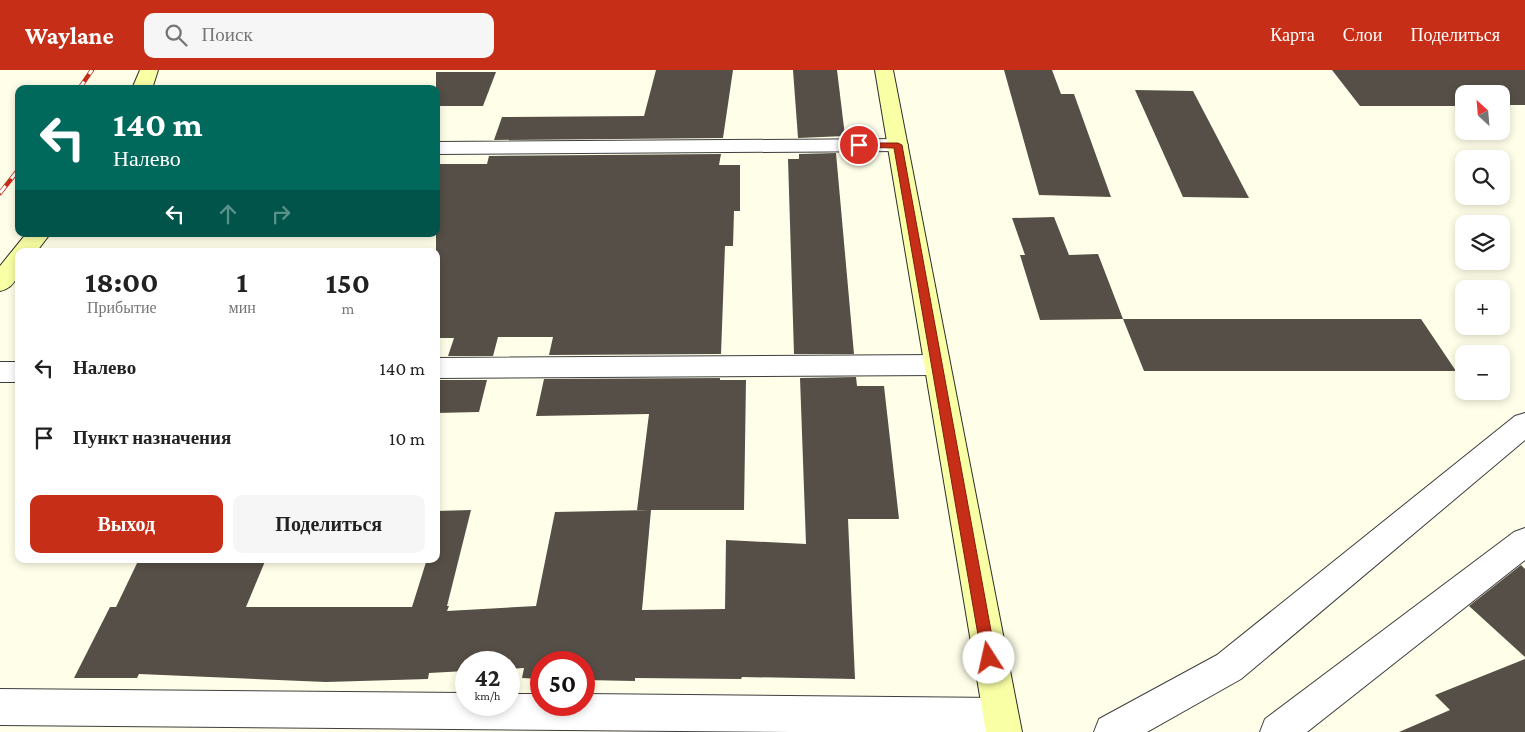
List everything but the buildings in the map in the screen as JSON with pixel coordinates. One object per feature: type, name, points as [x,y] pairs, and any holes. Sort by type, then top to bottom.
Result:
[{"type":"main road","points":[[143,85],[149,70]]},
{"type":"main road","points":[[884,70],[1002,724]]},
{"type":"main road","points":[[26,248],[36,237]]},
{"type":"main road","points":[[0,283],[15,263]]},
{"type":"street","points":[[440,148],[898,145]]},
{"type":"street","points":[[440,368],[937,365]]},
{"type":"street","points":[[0,372],[15,372]]},
{"type":"street","points":[[1112,732],[1229,667],[1525,424]]},
{"type":"street","points":[[1278,732],[1525,542]]},
{"type":"street","points":[[0,707],[1002,724]]},
{"type":"railway","points":[[82,85],[92,70]]},
{"type":"railway","points":[[0,193],[15,174]]},
{"type":"route","points":[[859,145],[898,145],[989,658]]}]
